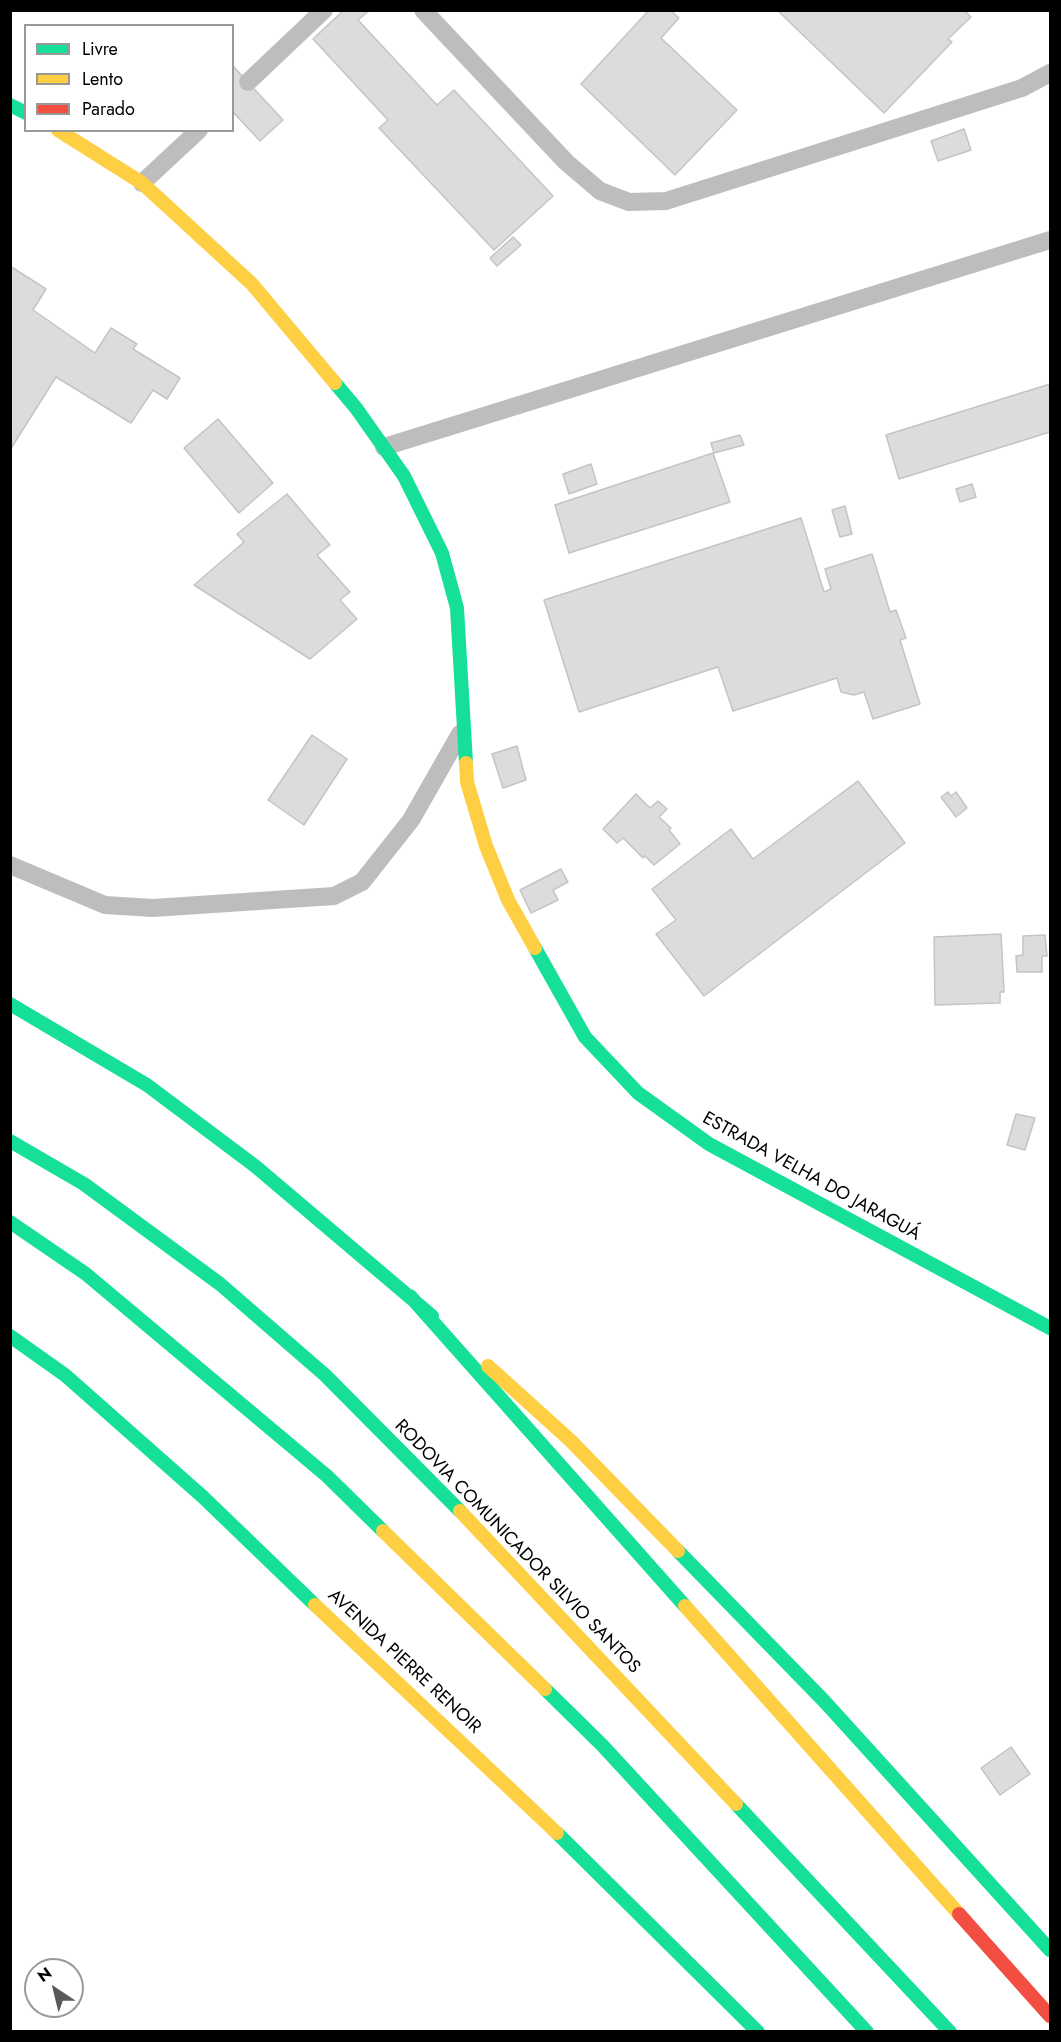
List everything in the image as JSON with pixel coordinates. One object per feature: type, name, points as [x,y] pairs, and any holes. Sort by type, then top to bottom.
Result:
[{"type":"main road","points":[[10,105],[24,112]]},
{"type":"main road","name":"ESTRADA VELHA DO JARAGUÁ","points":[[61,132],[142,183],[252,285],[356,408],[404,476],[442,553],[457,608],[467,782],[486,846],[507,900],[585,1037],[638,1093],[709,1144],[1050,1328]]},
{"type":"main road","points":[[10,1004],[147,1085],[255,1166],[410,1296],[571,1441],[825,1702],[1050,1950]]},
{"type":"main road","name":"RODOVIA COMUNICADOR SILVIO SANTOS","points":[[10,1141],[84,1184],[211,1277],[325,1375],[488,1539],[950,2031]]},
{"type":"main road","points":[[10,1221],[86,1274],[327,1476],[602,1745],[867,2031]]},
{"type":"main road","points":[[410,1296],[1050,2016]]},
{"type":"main road","name":"AVENIDA PIERRE RENOIR","points":[[10,1336],[65,1375],[203,1497],[573,1849],[758,2031]]},
{"type":"lane","points":[[248,82],[324,10]]},
{"type":"lane","points":[[423,10],[566,162],[600,191],[628,202],[666,201],[1022,88],[1050,73]]},
{"type":"lane","points":[[142,183],[197,132]]},
{"type":"lane","points":[[384,447],[1050,240]]},
{"type":"lane","points":[[10,865],[105,904],[153,908],[334,896],[362,882],[411,820],[465,726]]},
{"type":"lane","points":[[1019,1914],[1050,1938]]},
{"type":"building","points":[[344,10],[370,10],[358,20],[437,105],[454,90],[553,196],[494,250],[379,128],[388,120],[313,39]]},
{"type":"building","points":[[649,10],[670,10],[679,18],[661,38],[737,110],[675,175],[581,84]]},
{"type":"building","points":[[777,10],[964,10],[971,17],[948,39],[952,42],[884,113]]},
{"type":"building","points":[[234,67],[283,120],[260,141],[234,113]]},
{"type":"building","points":[[964,129],[971,150],[938,161],[931,141]]},
{"type":"building","points":[[513,237],[521,245],[497,266],[490,258]]},
{"type":"building","points":[[10,266],[46,289],[33,310],[95,353],[111,328],[137,344],[133,349],[180,378],[167,399],[153,390],[131,423],[56,377],[10,450]]},
{"type":"building","points":[[1050,384],[1050,432],[899,479],[886,435]]},
{"type":"building","points":[[218,419],[273,483],[239,513],[184,448]]},
{"type":"building","points":[[740,435],[744,445],[714,453],[711,443]]},
{"type":"building","points":[[713,453],[730,502],[569,553],[555,505]]},
{"type":"building","points":[[591,464],[597,484],[569,494],[563,474]]},
{"type":"building","points":[[972,484],[976,497],[960,502],[956,489]]},
{"type":"building","points":[[287,494],[330,545],[317,555],[350,592],[340,600],[357,619],[310,659],[194,585],[244,542],[237,534]]},
{"type":"building","points":[[845,506],[852,534],[840,537],[832,510]]},
{"type":"building","points":[[801,518],[824,592],[831,589],[825,569],[872,554],[890,612],[896,610],[906,638],[900,640],[920,704],[873,719],[864,692],[854,695],[841,692],[837,678],[733,711],[718,667],[579,712],[544,600]]},
{"type":"building","points":[[312,735],[347,759],[304,825],[268,800]]},
{"type":"building","points":[[517,746],[526,780],[503,788],[492,754]]},
{"type":"building","points":[[858,781],[905,843],[704,996],[656,934],[676,920],[652,889],[731,829],[753,859]]},
{"type":"building","points":[[948,792],[951,796],[956,792],[967,808],[956,817],[941,797]]},
{"type":"building","points":[[636,794],[650,808],[658,801],[667,809],[659,817],[671,828],[669,830],[680,844],[654,865],[645,856],[643,858],[623,838],[617,843],[603,829]]},
{"type":"building","points":[[561,869],[568,882],[553,890],[558,900],[531,913],[520,890]]},
{"type":"building","points":[[1001,934],[1004,992],[1000,992],[1000,1003],[935,1005],[934,937]]},
{"type":"building","points":[[1045,935],[1047,956],[1042,956],[1042,972],[1017,972],[1016,956],[1023,955],[1023,936]]},
{"type":"building","points":[[1016,1114],[1035,1118],[1025,1150],[1007,1145]]},
{"type":"building","points":[[1011,1747],[1030,1774],[1000,1795],[981,1768]]},
{"type":"traffic: fast","points":[[10,105],[24,112]]},
{"type":"traffic: fast","points":[[335,383],[356,408],[404,476],[442,553],[457,608],[466,763]]},
{"type":"traffic: fast","points":[[535,948],[585,1037],[638,1093],[709,1144],[1050,1328]]},
{"type":"traffic: fast","points":[[10,1004],[147,1085],[255,1166],[432,1316]]},
{"type":"traffic: fast","points":[[10,1141],[84,1184],[220,1284],[325,1375],[460,1511]]},
{"type":"traffic: fast","points":[[10,1222],[86,1274],[327,1476],[383,1531]]},
{"type":"traffic: fast","points":[[410,1296],[685,1606]]},
{"type":"traffic: fast","points":[[10,1336],[65,1375],[203,1497],[315,1605]]},
{"type":"traffic: fast","points":[[678,1551],[825,1702],[1050,1950]]},
{"type":"traffic: fast","points":[[545,1689],[602,1745],[867,2032]]},
{"type":"traffic: fast","points":[[736,1804],[950,2032]]},
{"type":"traffic: fast","points":[[557,1833],[758,2032]]},
{"type":"traffic: slow","points":[[61,132],[142,183],[252,284],[335,383]]},
{"type":"traffic: slow","points":[[466,763],[467,782],[486,846],[508,900],[535,948]]},
{"type":"traffic: slow","points":[[488,1366],[571,1441],[678,1551]]},
{"type":"traffic: slow","points":[[460,1511],[736,1804]]},
{"type":"traffic: slow","points":[[383,1531],[545,1689]]},
{"type":"traffic: slow","points":[[315,1605],[557,1833]]},
{"type":"traffic: slow","points":[[685,1606],[959,1914]]},
{"type":"traffic: jam","points":[[959,1914],[1050,2016]]}]
